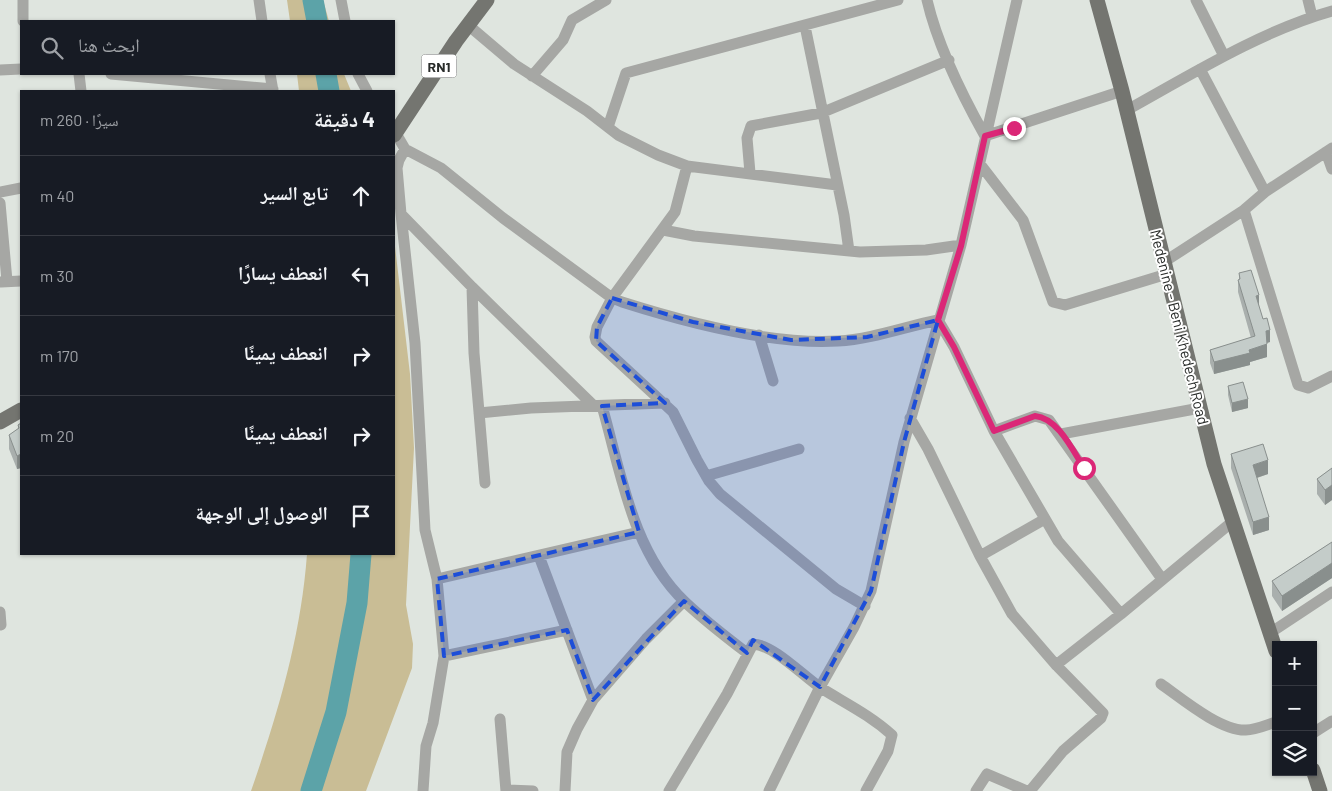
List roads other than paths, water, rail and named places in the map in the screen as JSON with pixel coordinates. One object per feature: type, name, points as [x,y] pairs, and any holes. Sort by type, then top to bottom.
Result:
[{"type":"main road","name":"RN1","points":[[395,131],[487,0]]},
{"type":"main road","name":"Medenine - Beni Khedech Road","points":[[1097,0],[1127,110],[1200,408],[1232,522],[1272,641]]},
{"type":"main road","points":[[0,422],[20,411]]},
{"type":"main road","points":[[1315,776],[1320,791]]},
{"type":"street","points":[[22,20],[23,0]]},
{"type":"street","points":[[259,0],[262,20]]},
{"type":"street","points":[[341,0],[346,20]]},
{"type":"street","points":[[532,76],[563,40],[572,20],[606,0]]},
{"type":"street","points":[[608,127],[626,73],[804,26],[862,4],[898,0]]},
{"type":"street","points":[[927,0],[948,60],[985,136]]},
{"type":"street","points":[[768,791],[820,687],[865,606],[878,562],[910,418],[961,246],[1017,0]]},
{"type":"street","points":[[1196,0],[1224,56]]},
{"type":"street","points":[[1308,0],[1312,16]]},
{"type":"street","points":[[1127,110],[1224,56],[1312,16],[1332,11]]},
{"type":"street","points":[[468,25],[495,50],[638,146],[687,166],[837,185]]},
{"type":"street","points":[[804,26],[849,251]]},
{"type":"street","points":[[750,173],[747,138],[751,126],[821,113],[948,60]]},
{"type":"street","points":[[0,70],[20,69]]},
{"type":"street","points":[[1200,69],[1265,192]]},
{"type":"street","points":[[79,75],[82,90]]},
{"type":"street","points":[[121,75],[273,90],[270,75]]},
{"type":"street","points":[[359,75],[366,90]]},
{"type":"street","points":[[985,136],[1122,91]]},
{"type":"street","points":[[395,134],[405,149],[441,168],[503,218],[612,298],[680,318],[758,335],[791,340],[838,341],[889,333],[938,320]]},
{"type":"street","points":[[405,149],[398,160],[397,168],[415,343],[425,530],[437,579],[444,656],[433,723],[424,754],[423,791]]},
{"type":"street","points":[[980,164],[1023,220],[1053,302],[1065,305],[1165,268],[1244,210],[1265,192],[1329,150],[1332,169]]},
{"type":"street","points":[[687,166],[675,212],[664,230],[643,253],[612,298],[597,327],[596,342],[664,403],[680,424],[706,476],[720,494],[836,589],[865,606]]},
{"type":"street","points":[[0,192],[20,188]]},
{"type":"street","points":[[0,203],[3,282],[20,281]]},
{"type":"street","points":[[1244,210],[1298,385],[1308,388],[1332,376]]},
{"type":"street","points":[[402,214],[472,287],[598,405],[639,532],[661,572],[684,601],[747,653]]},
{"type":"street","points":[[664,230],[694,236],[849,251],[926,250],[961,246]]},
{"type":"street","points":[[472,287],[472,324],[485,483]]},
{"type":"street","points":[[938,320],[954,347],[994,431],[1068,556],[1121,614]]},
{"type":"street","points":[[758,335],[773,381]]},
{"type":"street","points":[[479,413],[598,405],[664,403]]},
{"type":"street","points":[[1061,434],[1200,408]]},
{"type":"street","points":[[994,431],[1035,416],[1049,420],[1061,434],[1162,579]]},
{"type":"street","points":[[910,418],[928,449],[980,556],[1012,614],[1056,665],[1101,709],[1103,716],[1063,751],[1029,791],[987,774],[976,791]]},
{"type":"street","points":[[706,476],[799,448]]},
{"type":"street","points":[[980,556],[1045,519]]},
{"type":"street","points":[[1056,665],[1232,522]]},
{"type":"street","points":[[437,579],[639,532]]},
{"type":"street","points":[[539,556],[594,700]]},
{"type":"street","points":[[1270,634],[1332,592]]},
{"type":"street","points":[[565,791],[568,752],[577,728],[594,700],[646,640],[684,601]]},
{"type":"street","points":[[0,612],[1,624]]},
{"type":"street","points":[[444,656],[567,630]]},
{"type":"street","points":[[669,791],[727,694],[753,644],[761,646],[820,687],[875,719],[892,735],[888,751],[866,791]]},
{"type":"street","points":[[1160,684],[1216,720],[1238,729],[1246,730],[1272,723]]},
{"type":"street","points":[[500,719],[506,791],[533,791]]},
{"type":"street","points":[[1315,731],[1332,721]]},
{"type":"waterway","points":[[313,0],[317,20]]},
{"type":"waterway","points":[[326,75],[329,90]]},
{"type":"waterway","points":[[311,791],[336,712],[357,603],[361,555]]}]
